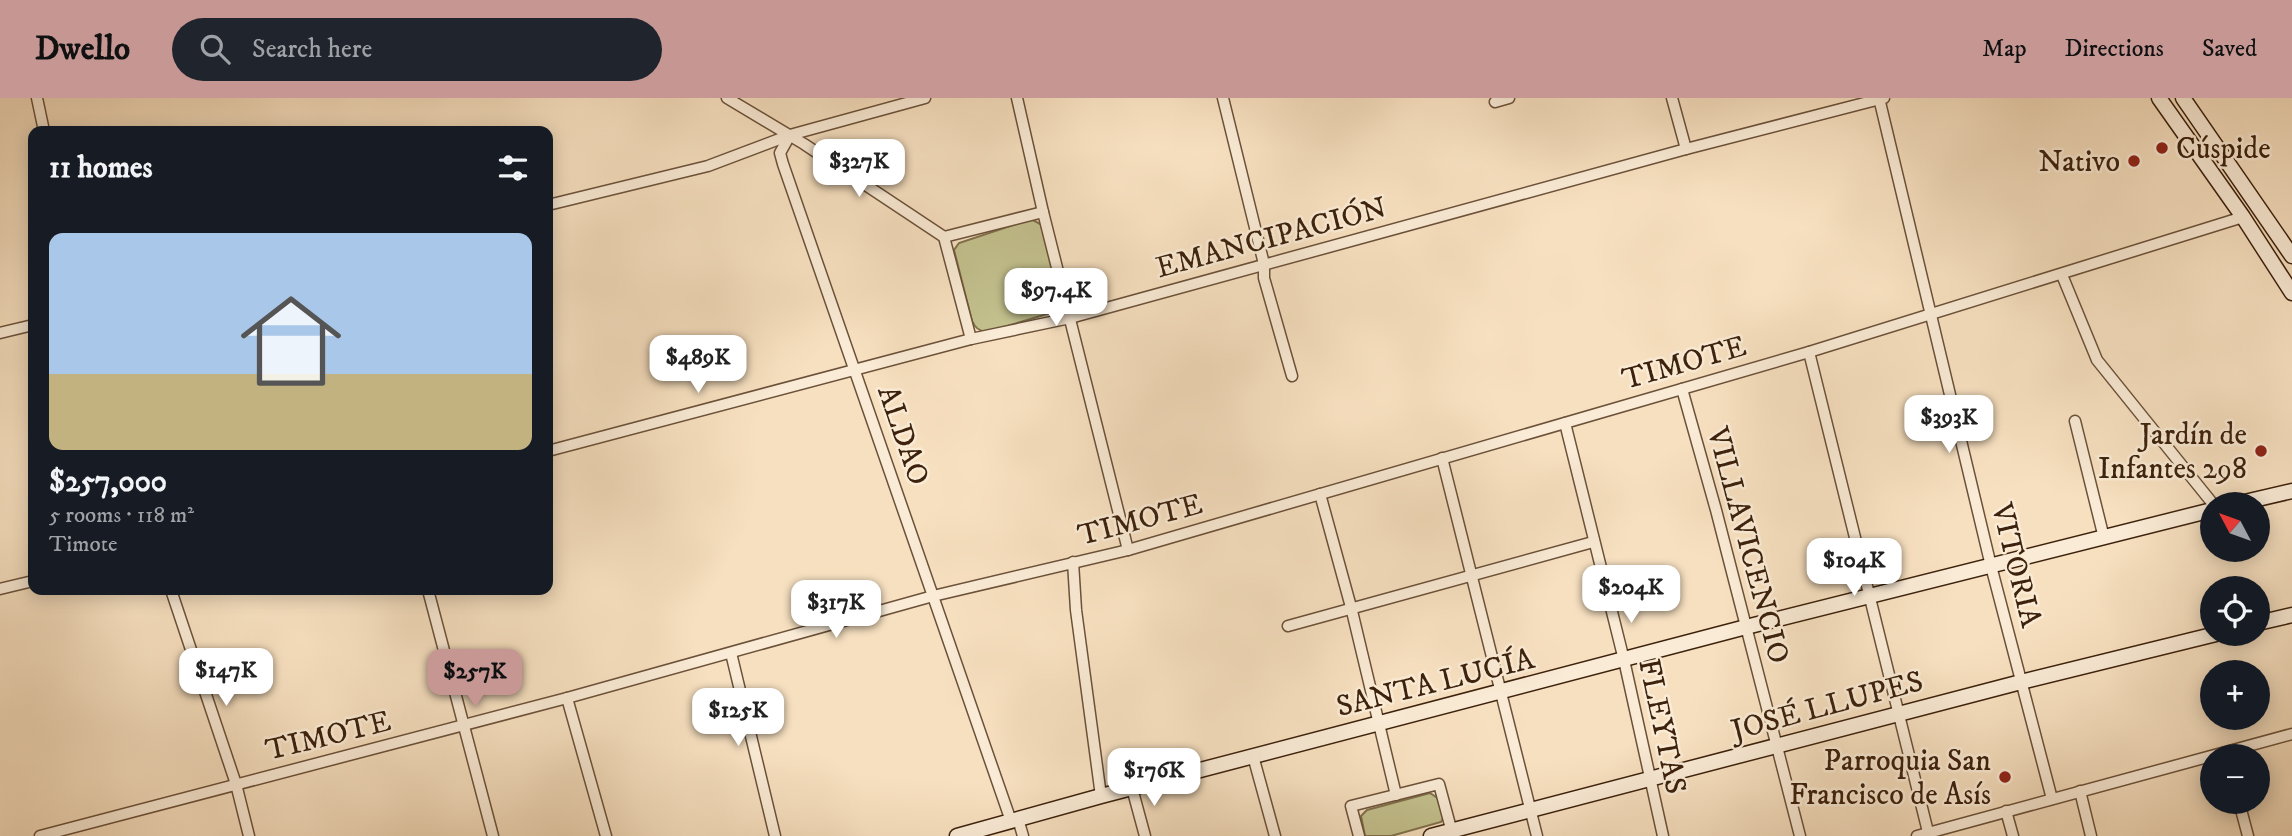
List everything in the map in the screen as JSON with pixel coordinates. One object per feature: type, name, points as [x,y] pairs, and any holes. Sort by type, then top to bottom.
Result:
[{"type":"street","points":[[37,98],[43,126]]},
{"type":"street","points":[[727,98],[790,135],[944,237],[971,339]]},
{"type":"street","points":[[553,204],[708,166],[790,135],[925,98]]},
{"type":"street","points":[[1017,98],[1042,212],[1128,550]]},
{"type":"street","points":[[1223,98],[1264,264],[1264,278],[1292,376]]},
{"type":"street","points":[[1495,102],[1508,98]]},
{"type":"street","points":[[1672,98],[1685,149]]},
{"type":"street","name":"EMANCIPACIÓN","points":[[553,450],[971,339],[1070,318],[1881,98]]},
{"type":"street","name":"VITORIA","points":[[1881,98],[1991,566],[2052,799]]},
{"type":"street","points":[[2159,98],[2243,217],[2292,293]]},
{"type":"street","points":[[2183,98],[2292,256]]},
{"type":"street","name":"ALDAO","points":[[790,135],[780,153],[783,164],[933,596],[1023,836]]},
{"type":"street","points":[[944,237],[1042,212]]},
{"type":"street","name":"TIMOTE","points":[[40,836],[567,698],[933,596],[1128,550],[1809,352],[2243,217]]},
{"type":"street","points":[[2062,275],[2097,360],[2203,492]]},
{"type":"street","points":[[0,333],[28,326]]},
{"type":"street","points":[[1809,352],[1899,713],[1925,835],[2080,791],[2200,761]]},
{"type":"street","name":"VILLAVICENCIO","points":[[1682,389],[1800,836]]},
{"type":"street","points":[[2075,421],[2104,538]]},
{"type":"street","name":"FLEYTAS","points":[[1565,423],[1624,660],[1663,836]]},
{"type":"street","points":[[1442,458],[1537,836]]},
{"type":"street","points":[[2270,496],[2292,491]]},
{"type":"street","points":[[1320,494],[1351,607],[1396,795]]},
{"type":"street","name":"SANTA LUCÍA","points":[[957,836],[1746,627],[2200,513]]},
{"type":"street","points":[[1288,626],[1594,542]]},
{"type":"street","points":[[1073,562],[1076,610],[1101,796]]},
{"type":"street","points":[[0,589],[28,583]]},
{"type":"street","points":[[172,595],[236,784],[249,836]]},
{"type":"street","points":[[429,595],[493,836]]},
{"type":"street","points":[[2270,620],[2292,615]]},
{"type":"street","name":"JOSÉ LLUPES","points":[[1431,836],[1452,833],[1648,778],[1899,713],[2200,638]]},
{"type":"street","points":[[731,653],[775,836]]},
{"type":"street","points":[[567,698],[606,836]]},
{"type":"street","points":[[2265,744],[2291,737]]},
{"type":"street","points":[[1253,756],[1275,836]]},
{"type":"street","points":[[1359,836],[1351,806],[1439,785],[1452,833]]},
{"type":"street","points":[[1132,788],[1145,836]]},
{"type":"street","points":[[2080,791],[2091,836]]},
{"type":"street","points":[[2006,811],[2013,836]]},
{"type":"street","points":[[2242,814],[2248,836]]},
{"type":"shaded area","points":[[1031,219],[1042,225],[1062,302],[1054,312],[987,332],[980,330],[972,321],[954,250],[959,243]]},
{"type":"shaded area","points":[[1430,793],[1439,799],[1444,817],[1441,822],[1391,836],[1365,836],[1361,816],[1367,810]]},
{"type":"place","name":"Cúspide","points":[[2162,148]]},
{"type":"place","name":"Nativo","points":[[2134,161]]},
{"type":"place","name":"Jardín de Infantes 298","points":[[2261,451]]},
{"type":"place","name":"Parroquia San Francisco de Asís","points":[[2005,777]]}]
